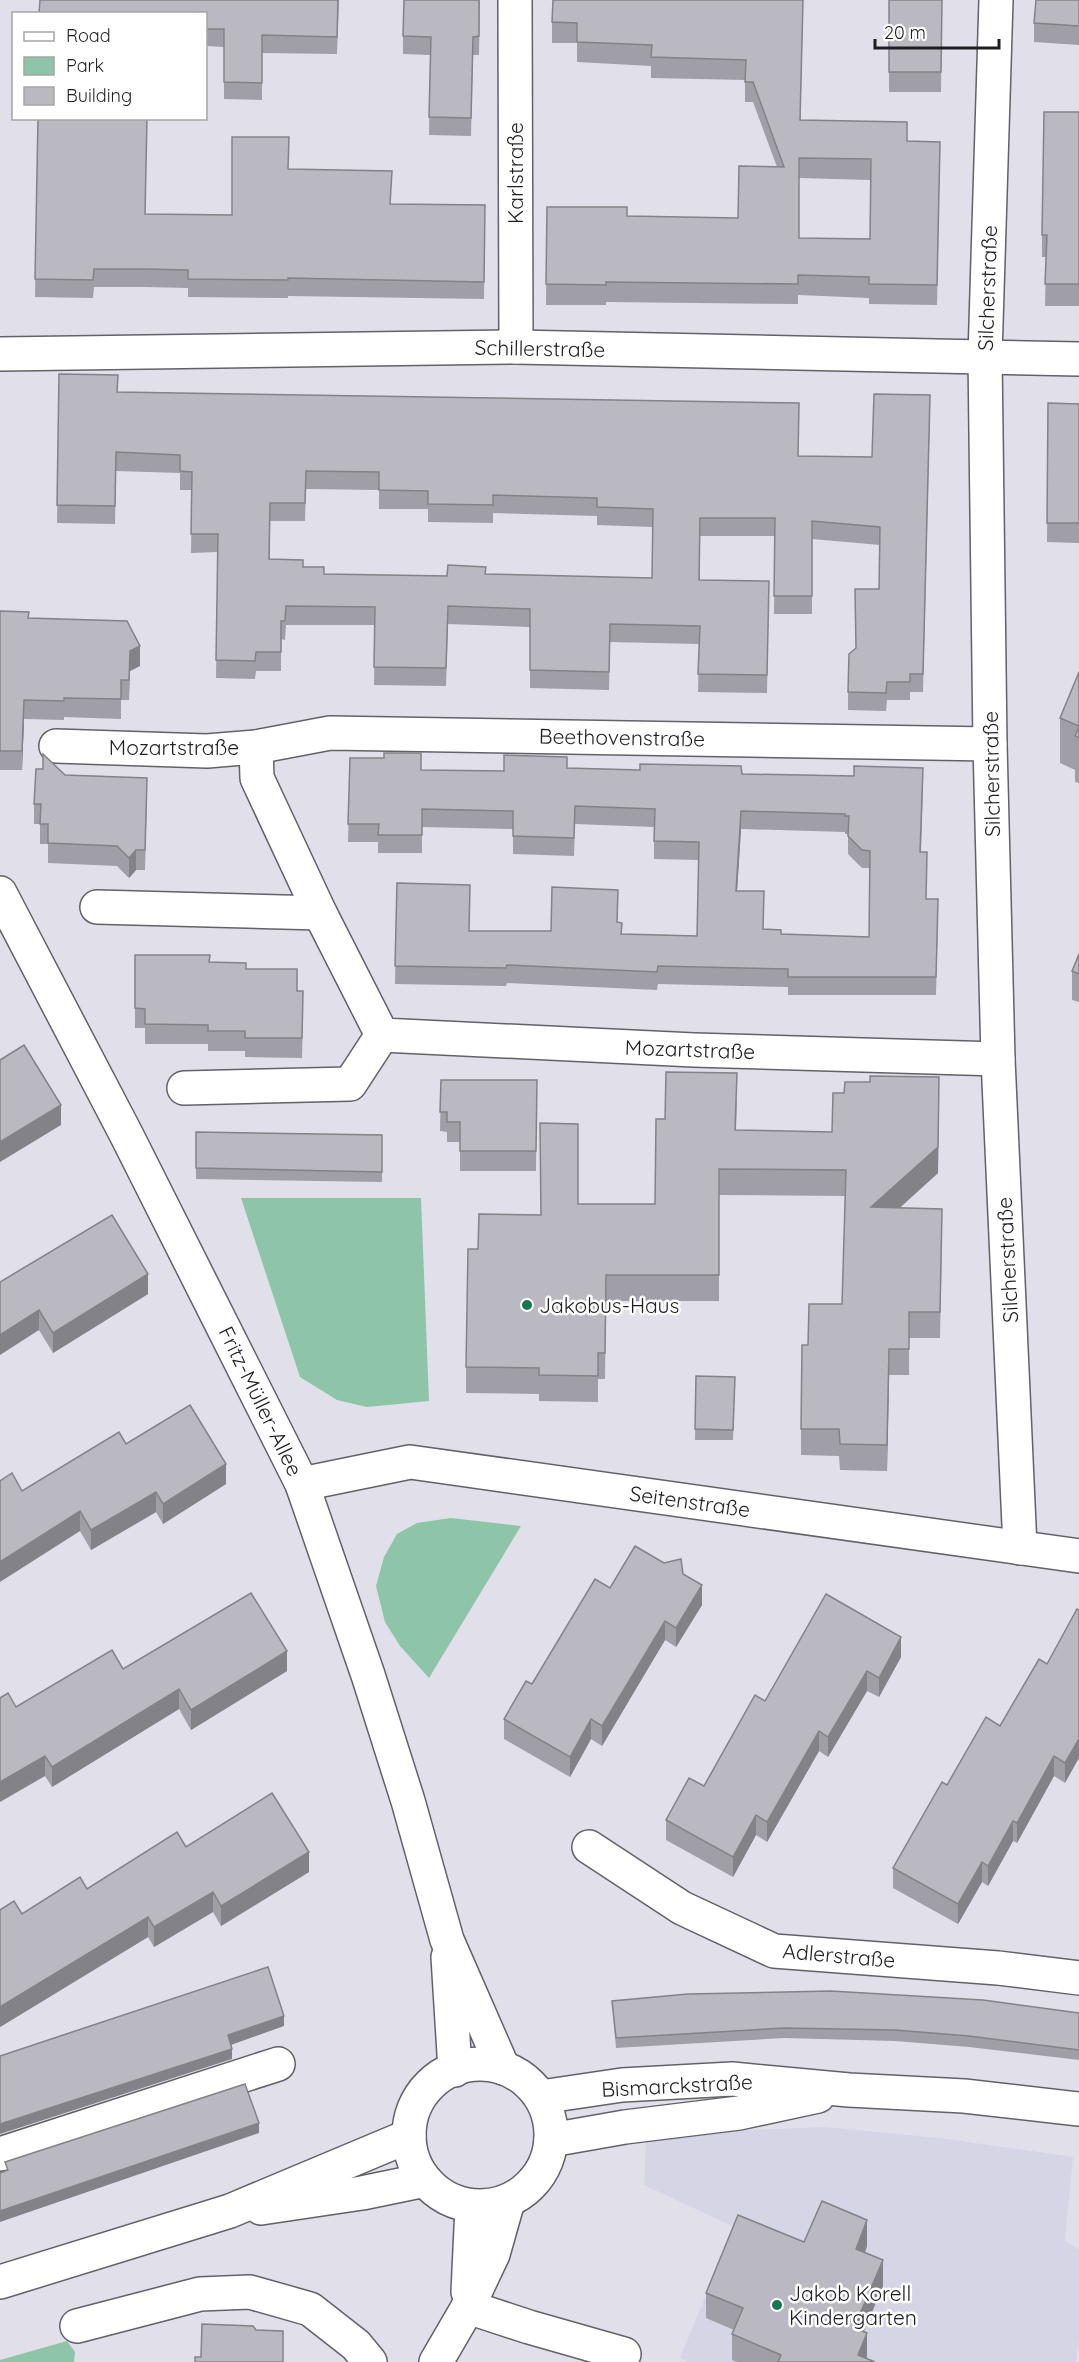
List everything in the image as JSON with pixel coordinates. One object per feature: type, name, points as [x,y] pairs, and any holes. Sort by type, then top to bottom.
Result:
[{"type":"street","name":"Karlstraße","points":[[514,0],[516,346]]},
{"type":"street","name":"Silcherstraße","points":[[996,0],[985,356],[990,744],[998,1059],[1020,1548]]},
{"type":"street","name":"Schillerstraße","points":[[0,354],[516,346],[1079,359]]},
{"type":"street","name":"Beethovenstraße","points":[[256,747],[330,733],[990,744]]},
{"type":"street","name":"Mozartstraße","points":[[56,747],[207,751],[256,747],[257,778],[320,913],[382,1035],[694,1050],[998,1059]]},
{"type":"street","points":[[97,908],[320,913]]},
{"type":"street","name":"Fritz-Müller-Allee","points":[[3,909],[126,1134],[302,1484],[386,1732],[447,1940],[503,2068]]},
{"type":"street","points":[[184,1088],[350,1083],[382,1035]]},
{"type":"street","name":"Seitenstraße","points":[[302,1484],[410,1462],[1079,1556]]},
{"type":"street","name":"Adlerstraße","points":[[589,1847],[682,1908],[774,1951],[998,1968],[1079,1978]]},
{"type":"street","name":"Fritz-Müller-Allee","points":[[447,1940],[455,2070]]},
{"type":"street","points":[[0,2154],[278,2064]]},
{"type":"street","points":[[477,2065],[503,2068],[525,2079],[541,2097],[550,2117],[551,2140],[545,2163],[533,2183],[508,2201],[472,2207],[456,2203],[439,2193],[425,2180],[414,2161],[409,2136],[412,2116],[427,2089],[441,2076],[477,2065]]},
{"type":"street","name":"Bismarckstraße","points":[[541,2097],[622,2085],[732,2079],[849,2090],[964,2096],[1079,2109]]},
{"type":"street","name":"Bismarckstraße","points":[[551,2140],[625,2127],[739,2114],[849,2090]]},
{"type":"street","points":[[0,2282],[230,2211],[409,2136]]},
{"type":"street","points":[[230,2211],[277,2207],[425,2180]]},
{"type":"street","points":[[436,2362],[468,2307],[493,2254],[508,2201]]},
{"type":"street","points":[[468,2307],[472,2207]]},
{"type":"street","points":[[77,2325],[200,2294],[250,2292],[310,2309],[356,2345],[370,2362]]},
{"type":"street","points":[[468,2307],[624,2354]]},
{"type":"shaded area","points":[[825,2127],[940,2138],[1073,2157],[1065,2241],[1079,2250],[1079,2340],[1076,2362],[687,2362],[680,2358],[734,2227],[644,2185],[646,2141],[720,2131]]},
{"type":"green space","points":[[241,1198],[421,1198],[429,1401],[367,1407],[337,1400],[300,1377]]},
{"type":"green space","points":[[451,1518],[521,1526],[429,1678],[400,1646],[385,1622],[376,1586],[384,1557],[397,1534],[417,1523]]},
{"type":"green space","points":[[67,2341],[75,2352],[74,2362],[0,2362],[0,2360]]},
{"type":"building","points":[[40,0],[338,0],[337,37],[262,35],[262,83],[224,82],[224,29],[207,29],[207,12],[39,12]]},
{"type":"building","points":[[404,0],[479,0],[479,36],[473,37],[471,118],[429,117],[431,37],[403,36]]},
{"type":"building","points":[[553,0],[803,0],[800,120],[907,122],[907,141],[940,142],[937,285],[869,284],[869,277],[798,275],[798,284],[606,282],[606,285],[546,284],[547,207],[627,207],[627,216],[738,218],[739,166],[784,167],[753,82],[745,82],[746,60],[651,57],[652,45],[577,42],[577,23],[552,22]],"holes":[[[799,158],[871,159],[870,239],[799,238]]]},
{"type":"building","points":[[889,0],[942,0],[941,72],[889,72]]},
{"type":"building","points":[[1036,0],[1079,0],[1079,26],[1034,23]]},
{"type":"building","points":[[1044,112],[1079,112],[1079,284],[1045,284],[1047,235],[1042,235]]},
{"type":"building","points":[[38,120],[147,120],[145,214],[232,215],[232,137],[289,137],[288,169],[392,171],[390,204],[485,205],[484,282],[288,278],[288,280],[188,279],[188,270],[145,269],[94,269],[93,280],[35,279]]},
{"type":"building","points":[[59,374],[118,375],[117,392],[799,403],[798,456],[872,457],[874,394],[930,395],[923,674],[910,674],[910,682],[887,682],[886,693],[848,692],[849,654],[856,648],[855,589],[879,589],[880,527],[812,521],[812,596],[774,596],[775,518],[700,518],[699,580],[769,581],[767,675],[698,674],[700,626],[610,624],[609,672],[530,670],[530,609],[448,606],[446,668],[374,667],[375,607],[286,606],[285,621],[281,621],[281,652],[256,652],[255,661],[216,660],[218,534],[191,534],[192,472],[180,471],[180,455],[116,452],[115,506],[57,505]],"holes":[[[306,471],[379,472],[379,490],[428,491],[428,504],[493,505],[493,495],[597,498],[597,507],[653,509],[652,578],[485,574],[486,567],[448,565],[447,576],[324,574],[324,567],[303,567],[303,560],[269,559],[270,503],[305,503]]]},
{"type":"building","points":[[1048,403],[1079,404],[1079,523],[1047,523]]},
{"type":"building","points":[[0,611],[29,612],[28,618],[127,621],[140,646],[130,651],[129,680],[121,680],[121,699],[24,700],[22,751],[0,751]]},
{"type":"building","points":[[1079,672],[1079,726],[1060,718]]},
{"type":"building","points":[[384,753],[421,753],[421,770],[504,771],[504,755],[567,757],[567,768],[640,770],[640,764],[741,766],[742,774],[854,776],[854,766],[923,768],[920,852],[927,852],[926,899],[938,899],[936,977],[788,977],[788,969],[658,966],[657,972],[507,965],[506,968],[395,966],[397,883],[470,885],[469,931],[551,931],[552,887],[618,890],[617,922],[622,923],[621,934],[697,936],[699,842],[654,841],[655,809],[575,806],[574,838],[513,836],[513,811],[422,809],[422,835],[378,835],[379,824],[348,824],[350,758],[384,758]],"holes":[[[741,811],[845,814],[849,816],[848,836],[862,850],[870,851],[869,937],[781,934],[781,930],[763,929],[764,891],[736,891]]]},
{"type":"building","points":[[43,754],[65,775],[147,778],[145,850],[136,850],[129,858],[117,846],[48,843],[48,824],[40,824],[41,804],[34,804],[36,769],[43,769]]},
{"type":"building","points":[[1079,954],[1079,974],[1072,971]]},
{"type":"building","points":[[135,955],[210,955],[209,962],[246,963],[246,969],[297,969],[297,991],[303,991],[302,1038],[245,1038],[245,1031],[208,1031],[208,1025],[145,1024],[145,1009],[135,1008]]},
{"type":"building","points":[[24,1045],[61,1105],[0,1142],[0,1060]]},
{"type":"building","points":[[666,1072],[737,1073],[735,1130],[832,1132],[833,1093],[844,1093],[845,1082],[870,1082],[870,1076],[939,1077],[938,1147],[871,1207],[942,1209],[940,1312],[909,1312],[909,1349],[889,1349],[887,1445],[840,1444],[839,1429],[801,1429],[802,1345],[808,1345],[809,1304],[842,1304],[846,1170],[719,1169],[719,1275],[606,1275],[605,1353],[598,1353],[598,1376],[539,1375],[539,1368],[466,1367],[468,1249],[478,1249],[479,1214],[541,1215],[540,1123],[578,1124],[578,1204],[655,1204],[656,1119],[665,1119]]},
{"type":"building","points":[[441,1080],[537,1080],[536,1151],[460,1151],[460,1122],[447,1122],[447,1112],[440,1112]]},
{"type":"building","points":[[196,1132],[382,1135],[382,1172],[196,1168]]},
{"type":"building","points":[[112,1215],[148,1274],[53,1333],[39,1310],[0,1335],[0,1282]]},
{"type":"building","points":[[696,1376],[735,1377],[733,1430],[695,1429]]},
{"type":"building","points":[[190,1405],[226,1464],[163,1504],[156,1492],[91,1530],[80,1511],[0,1562],[0,1481],[12,1473],[22,1491],[119,1432],[126,1444]]},
{"type":"building","points":[[635,1546],[664,1563],[681,1559],[683,1574],[702,1585],[676,1628],[665,1621],[602,1726],[591,1719],[570,1757],[504,1719],[526,1681],[532,1684],[595,1579],[610,1588]]},
{"type":"building","points":[[251,1593],[287,1651],[191,1710],[179,1689],[52,1767],[45,1756],[0,1782],[0,1698],[8,1693],[16,1707],[112,1650],[123,1669]]},
{"type":"building","points":[[826,1594],[901,1637],[879,1678],[867,1671],[828,1737],[819,1731],[767,1822],[756,1815],[733,1857],[666,1820],[689,1778],[704,1786],[755,1695],[765,1701]]},
{"type":"building","points":[[1077,1609],[1079,1610],[1079,1739],[1065,1763],[1054,1756],[1017,1823],[1013,1821],[988,1866],[982,1862],[958,1904],[893,1868],[942,1782],[947,1785],[986,1717],[1000,1726],[1039,1659],[1047,1664]]},
{"type":"building","points":[[272,1793],[309,1852],[221,1906],[213,1892],[154,1927],[148,1917],[0,2007],[0,1910],[14,1901],[22,1914],[80,1877],[87,1889],[177,1832],[186,1847]]},
{"type":"building","points":[[268,1967],[284,2016],[228,2035],[232,2049],[0,2124],[0,2056]]},
{"type":"building","points":[[831,1991],[983,2000],[1079,2013],[1079,2050],[969,2036],[895,2030],[784,2028],[616,2038],[612,2001],[688,1994]]},
{"type":"building","points":[[245,2084],[259,2123],[0,2211],[0,2173],[8,2170],[5,2162]]},
{"type":"building","points":[[822,2201],[867,2220],[856,2249],[883,2260],[854,2328],[867,2333],[858,2355],[875,2362],[778,2362],[781,2355],[732,2334],[743,2308],[706,2293],[738,2215],[804,2242]]},
{"type":"building","points":[[202,2324],[253,2326],[256,2330],[283,2331],[283,2362],[195,2362],[195,2357],[201,2357]]},
{"type":"place","name":"Jakobus-Haus","points":[[527,1305]]},
{"type":"place","name":"Jakob Korell Kindergarten","points":[[777,2305]]}]
